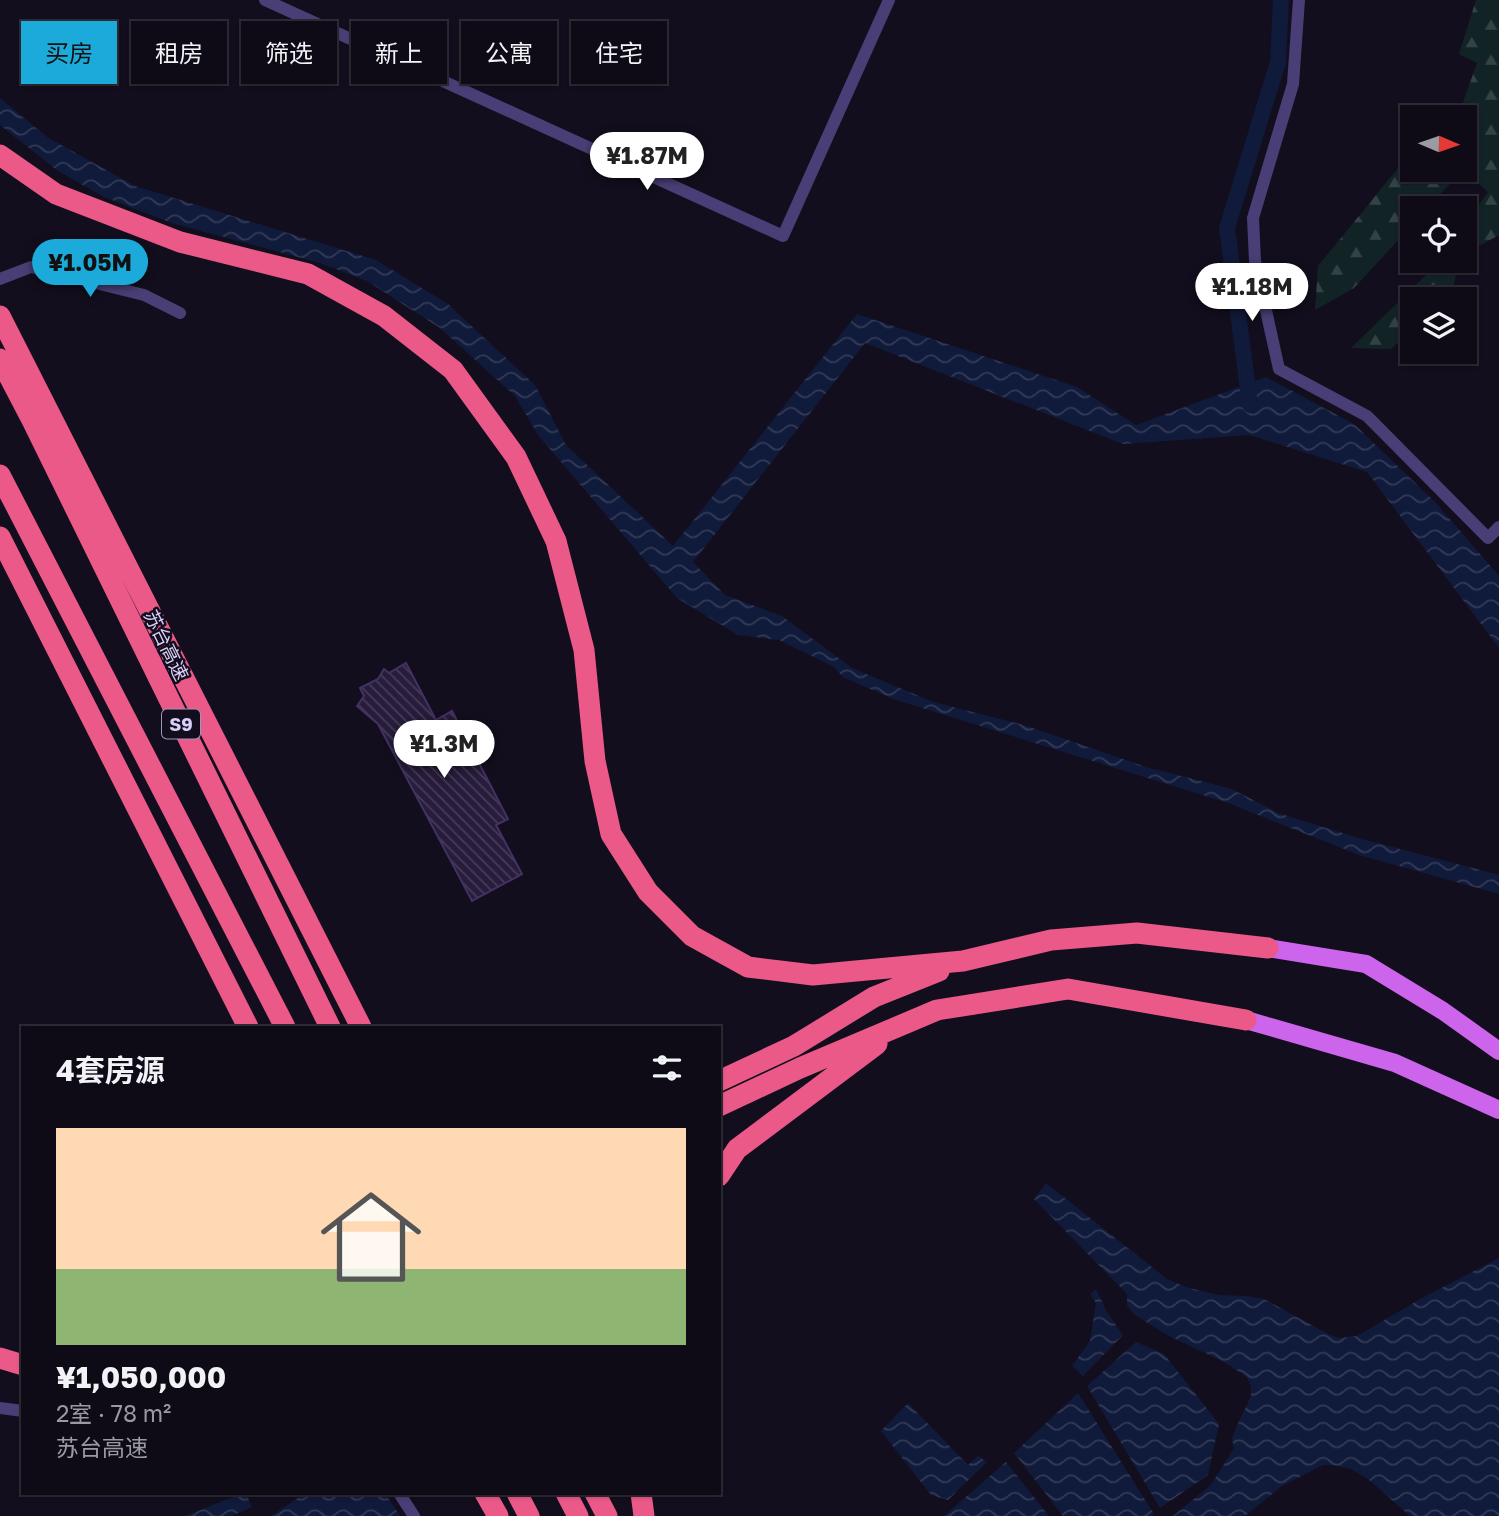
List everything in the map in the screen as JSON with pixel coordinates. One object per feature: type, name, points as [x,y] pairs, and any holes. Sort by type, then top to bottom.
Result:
[{"type":"highway","points":[[0,155],[56,194],[180,242],[308,274],[384,316],[453,370],[516,457],[556,541],[584,650],[595,761],[611,834],[648,892],[692,936],[748,967],[813,975],[963,961],[1051,940],[1137,933],[1268,948]]},
{"type":"highway","points":[[0,316],[40,416],[360,1026]]},
{"type":"highway","name":"苏台高速","points":[[0,359],[40,416],[330,1026]]},
{"type":"highway","name":"S9","points":[[0,475],[284,1026]]},
{"type":"highway","points":[[0,537],[247,1026]]},
{"type":"highway","points":[[721,1081],[794,1046],[874,998],[963,961]]},
{"type":"highway","points":[[721,1106],[800,1068],[937,1010],[1068,989],[1246,1020]]},
{"type":"highway","points":[[721,1173],[737,1149],[907,1023]]},
{"type":"highway","points":[[0,1358],[21,1364]]},
{"type":"highway","points":[[486,1495],[498,1516]]},
{"type":"highway","points":[[518,1495],[529,1516]]},
{"type":"highway","points":[[567,1495],[578,1516]]},
{"type":"highway","points":[[597,1495],[607,1516]]},
{"type":"highway","points":[[641,1495],[644,1516]]},
{"type":"main road","points":[[1268,948],[1366,964],[1499,1051]]},
{"type":"main road","points":[[1246,1020],[1395,1063],[1499,1110]]},
{"type":"street","points":[[265,0],[284,4],[783,236],[889,0]]},
{"type":"street","points":[[1299,0],[1293,84],[1253,218],[1255,261],[1279,369],[1367,416],[1488,538],[1499,527]]},
{"type":"street","points":[[0,279],[31,267],[144,295],[180,313]]},
{"type":"street","points":[[0,1408],[21,1411]]},
{"type":"street","points":[[400,1495],[414,1516]]},
{"type":"green space","points":[[1476,0],[1499,0],[1499,235],[1477,247],[1477,207],[1488,192],[1477,182],[1477,105],[1462,105],[1477,63],[1459,54]]},
{"type":"green space","points":[[1400,166],[1400,182],[1452,182],[1438,196],[1400,196],[1400,238],[1354,288],[1315,310],[1318,266]]},
{"type":"green space","points":[[1427,273],[1456,273],[1453,287],[1414,287]]},
{"type":"green space","points":[[1400,300],[1400,341],[1391,349],[1351,348]]},
{"type":"water","points":[[0,98],[47,137],[135,186],[376,260],[448,304],[535,385],[566,445],[673,546],[857,314],[1077,387],[1136,425],[1266,377],[1354,424],[1436,503],[1499,576],[1499,648],[1367,472],[1249,435],[1123,444],[865,343],[693,562],[725,595],[782,616],[852,668],[933,702],[1024,725],[1146,767],[1232,789],[1278,813],[1362,839],[1499,875],[1499,894],[1359,855],[1228,803],[893,699],[843,677],[834,667],[779,640],[738,635],[677,598],[538,435],[515,396],[440,328],[367,281],[320,263],[172,223],[104,197],[58,171],[0,125]]},
{"type":"water","points":[[1046,1183],[1167,1279],[1189,1288],[1219,1295],[1264,1299],[1339,1338],[1357,1336],[1499,1258],[1499,1516],[1410,1516],[1368,1479],[1351,1469],[1323,1465],[1282,1486],[1245,1516],[1173,1516],[1211,1485],[1234,1448],[1232,1439],[1251,1396],[1251,1386],[1247,1377],[1224,1362],[1167,1335],[1135,1315],[1127,1306],[1127,1294],[1034,1199]]},
{"type":"water","points":[[1096,1289],[1107,1312],[1123,1335],[1083,1376],[1072,1366],[1090,1341],[1096,1303],[1090,1294]]},
{"type":"water","points":[[1136,1342],[1164,1354],[1219,1424],[1208,1475],[1160,1508],[1087,1386]]},
{"type":"water","points":[[1078,1393],[1154,1514],[1152,1516],[1063,1516],[1014,1453]]},
{"type":"water","points":[[908,1403],[968,1465],[978,1456],[987,1462],[948,1500],[931,1495],[881,1431]]},
{"type":"water","points":[[1006,1462],[1049,1516],[944,1516]]},
{"type":"water","points":[[238,1495],[247,1495],[252,1507],[231,1516],[185,1516]]},
{"type":"water","points":[[302,1495],[386,1495],[400,1516],[271,1516]]},
{"type":"building","points":[[406,663],[436,720],[452,711],[508,819],[496,825],[522,874],[472,901],[378,724],[357,706],[364,696],[360,688],[378,679],[384,669],[389,673]]},
{"type":"waterway","points":[[1250,405],[1227,228],[1278,62],[1281,0]]}]
